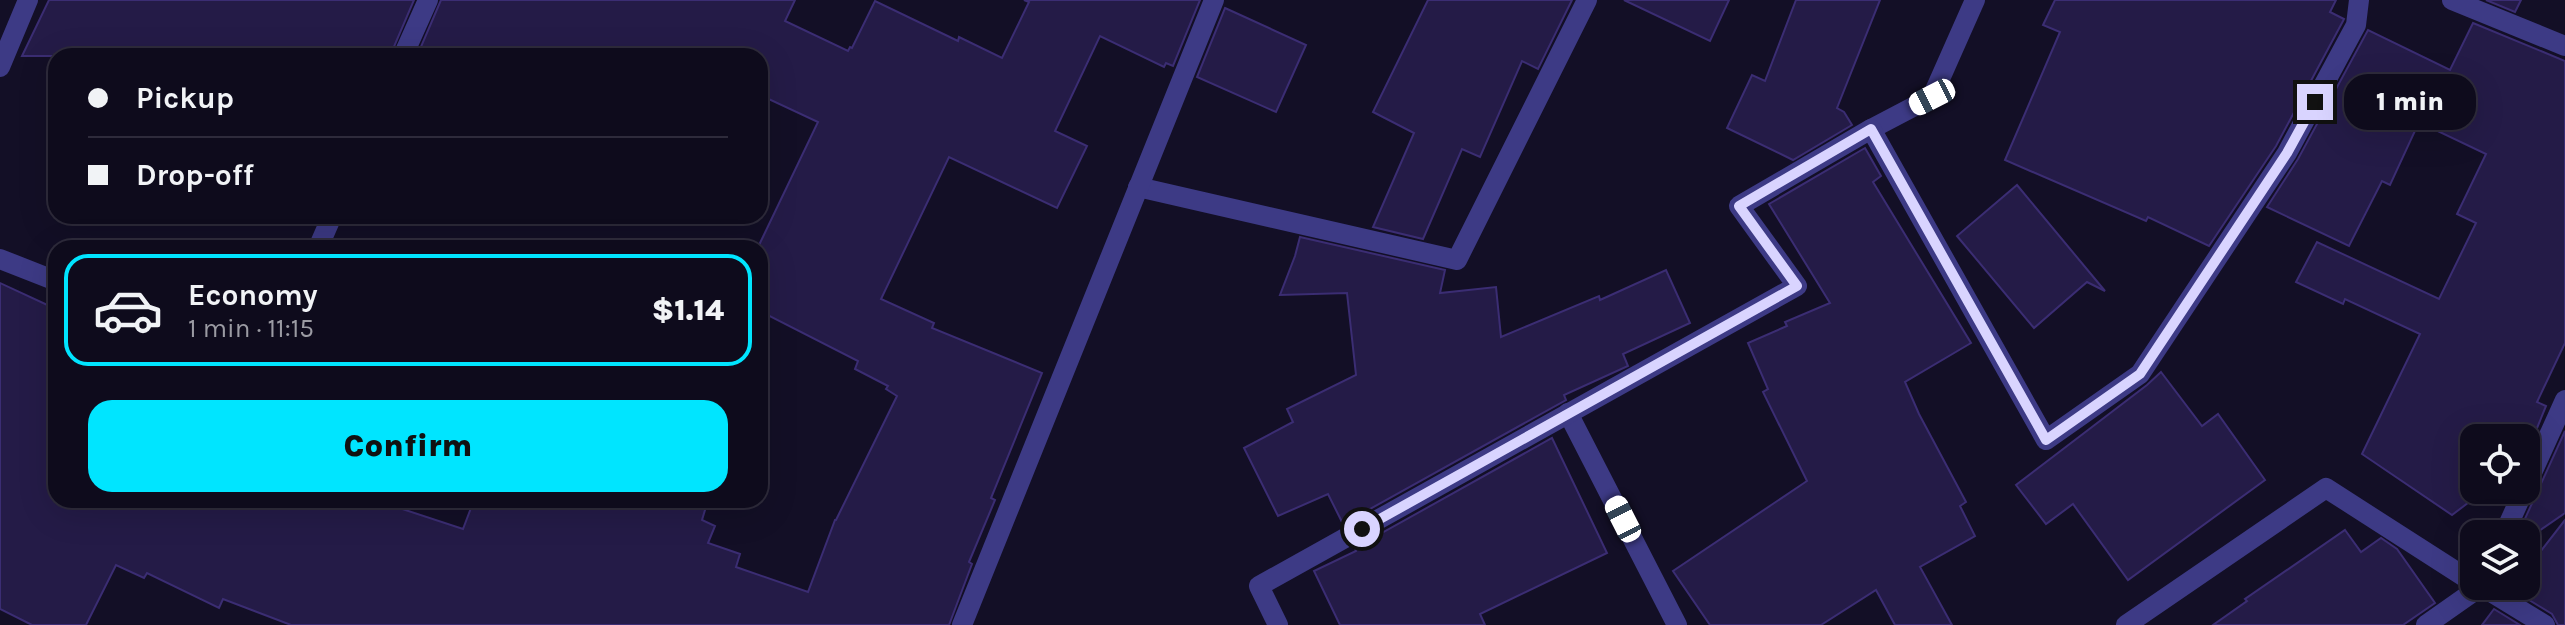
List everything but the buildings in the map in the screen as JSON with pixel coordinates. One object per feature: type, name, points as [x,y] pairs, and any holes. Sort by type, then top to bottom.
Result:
[{"type":"street","points":[[0,67],[28,0]]},
{"type":"street","points":[[407,48],[428,0]]},
{"type":"street","points":[[962,625],[1214,0]]},
{"type":"street","points":[[1138,187],[1457,260],[1587,0]]},
{"type":"street","points":[[1278,625],[1259,586],[1797,286],[1739,206],[1932,97],[1975,0]]},
{"type":"street","points":[[1871,129],[2046,440],[2140,374],[2287,153],[2356,25],[2359,0]]},
{"type":"street","points":[[2452,0],[2565,46]]},
{"type":"street","points":[[0,259],[48,278]]},
{"type":"street","points":[[2540,455],[2565,400]]},
{"type":"street","points":[[1568,413],[1677,625]]},
{"type":"street","points":[[2126,625],[2326,488],[2460,574]]},
{"type":"street","points":[[2426,625],[2460,600]]},
{"type":"street","points":[[2502,600],[2545,625]]},
{"type":"route","points":[[1362,529],[1797,286],[1739,206],[1871,129],[2046,440],[2140,374],[2287,153],[2315,102]]}]
